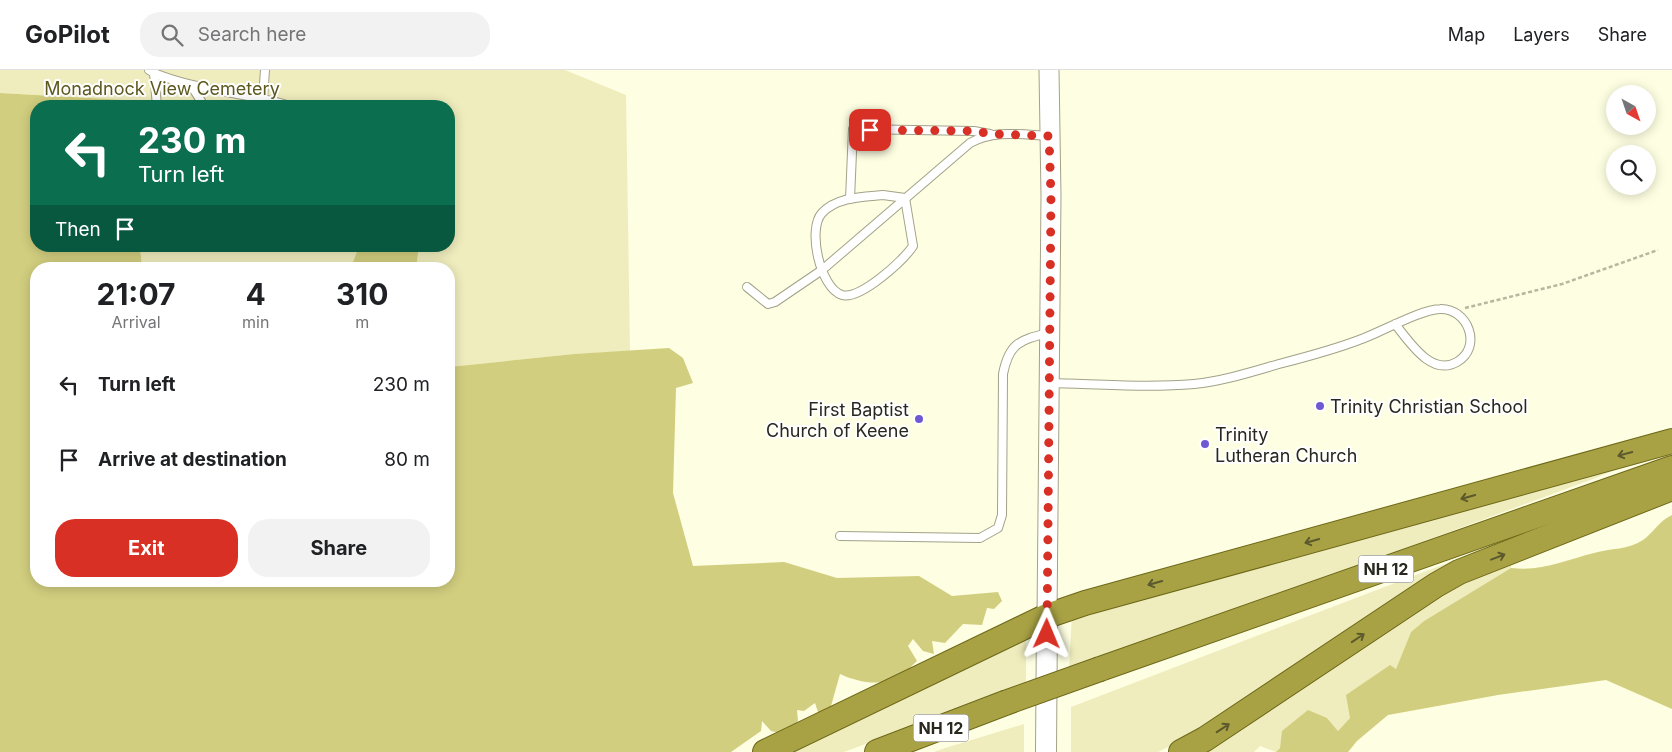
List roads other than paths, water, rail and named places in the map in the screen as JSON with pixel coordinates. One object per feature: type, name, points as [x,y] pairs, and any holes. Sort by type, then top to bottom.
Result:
[{"type":"highway","points":[[766,752],[1047,616],[1185,574],[1672,441]]},
{"type":"highway","name":"NH 12","points":[[877,752],[1100,669],[1672,468]]},
{"type":"highway","points":[[1180,752],[1205,740],[1436,585],[1459,572],[1672,488]]},
{"type":"main road","points":[[1046,752],[1047,616]]},
{"type":"street","points":[[1047,616],[1050,383],[1049,70]]},
{"type":"lane","points":[[263,98],[265,70]]},
{"type":"lane","points":[[156,100],[151,72],[191,85],[270,100]]},
{"type":"lane","points":[[191,85],[200,100]]},
{"type":"lane","points":[[850,198],[853,129],[974,131],[992,134],[1049,136]]},
{"type":"lane","points":[[748,287],[768,304],[775,302],[822,270],[970,142],[992,134]]},
{"type":"lane","points":[[883,195],[905,198],[912,246],[907,254],[877,280],[853,294],[842,294],[832,288],[822,270],[816,246],[816,222],[822,213],[834,204],[850,198],[883,195]]},
{"type":"lane","points":[[1050,383],[1124,385],[1203,382],[1231,378],[1359,340],[1395,324],[1437,309],[1453,311],[1466,323],[1470,342],[1466,355],[1461,360],[1447,366],[1428,361],[1395,324]]},
{"type":"lane","points":[[840,536],[980,538],[991,534],[998,528],[1002,515],[1003,374],[1006,358],[1023,340],[1050,332]]},
{"type":"place","name":"Trinity Christian School","points":[[1320,406]]},
{"type":"place","name":"First Baptist Church of Keene","points":[[919,419]]},
{"type":"place","name":"Trinity Lutheran Church","points":[[1205,444]]},
{"type":"park label","name":"Monadnock View Cemetery","points":[[162,88]]}]
